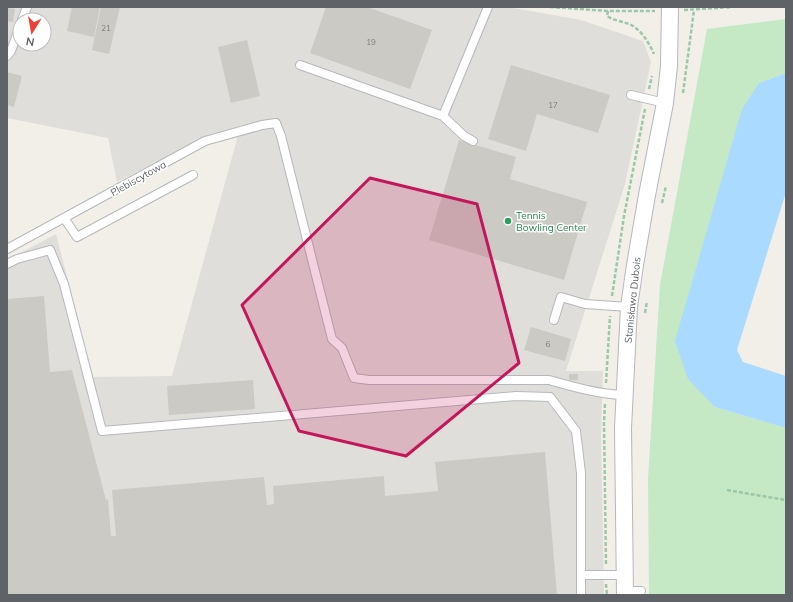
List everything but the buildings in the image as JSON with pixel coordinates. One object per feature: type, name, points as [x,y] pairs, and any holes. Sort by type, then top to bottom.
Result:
[{"type":"street","name":"Stanisława Dubois","points":[[625,593],[623,428],[629,307],[647,195],[665,102],[669,66],[670,9]]},
{"type":"lane","points":[[443,116],[488,7]]},
{"type":"lane","points":[[300,65],[443,116],[464,136],[473,141]]},
{"type":"lane","points":[[631,95],[665,102]]},
{"type":"lane","name":"Plebiscytowa","points":[[7,249],[205,141],[262,125],[276,123],[281,136],[332,339],[342,348],[354,378],[369,380],[549,380],[576,388],[605,394],[624,395]]},
{"type":"lane","points":[[64,218],[77,237],[193,175]]},
{"type":"lane","points":[[7,264],[17,259],[50,250],[64,284],[102,431],[516,396],[550,398],[576,431],[581,473],[581,595]]},
{"type":"lane","points":[[554,320],[562,297],[585,304],[629,307]]},
{"type":"lane","points":[[581,575],[624,575]]},
{"type":"lane","points":[[625,593],[641,591]]},
{"type":"path","points":[[550,7],[633,12],[732,7]]},
{"type":"path","points":[[682,94],[694,10]]},
{"type":"path","points":[[661,211],[667,180]]},
{"type":"path","points":[[645,314],[647,300]]},
{"type":"path","points":[[727,490],[786,500]]},
{"type":"highlighted area","points":[[370,178],[477,204],[519,363],[406,456],[299,431],[242,305]]},
{"type":"shaded area","points":[[7,7],[508,7],[581,20],[643,41],[651,62],[625,184],[566,371],[603,371],[601,435],[604,595],[7,595],[7,260],[56,234],[93,377],[172,376],[240,128],[203,138],[117,182],[108,138],[7,118]]},
{"type":"green space","points":[[786,19],[786,73],[759,83],[715,407],[786,428],[786,595],[649,595],[648,479],[660,285],[707,29]]},
{"type":"water","points":[[786,73],[786,192],[737,350],[743,362],[786,376],[786,428],[715,407],[688,379],[675,341],[742,109],[759,83]]},
{"type":"place","name":"Tennis Bowling Center","points":[[508,221]]}]
